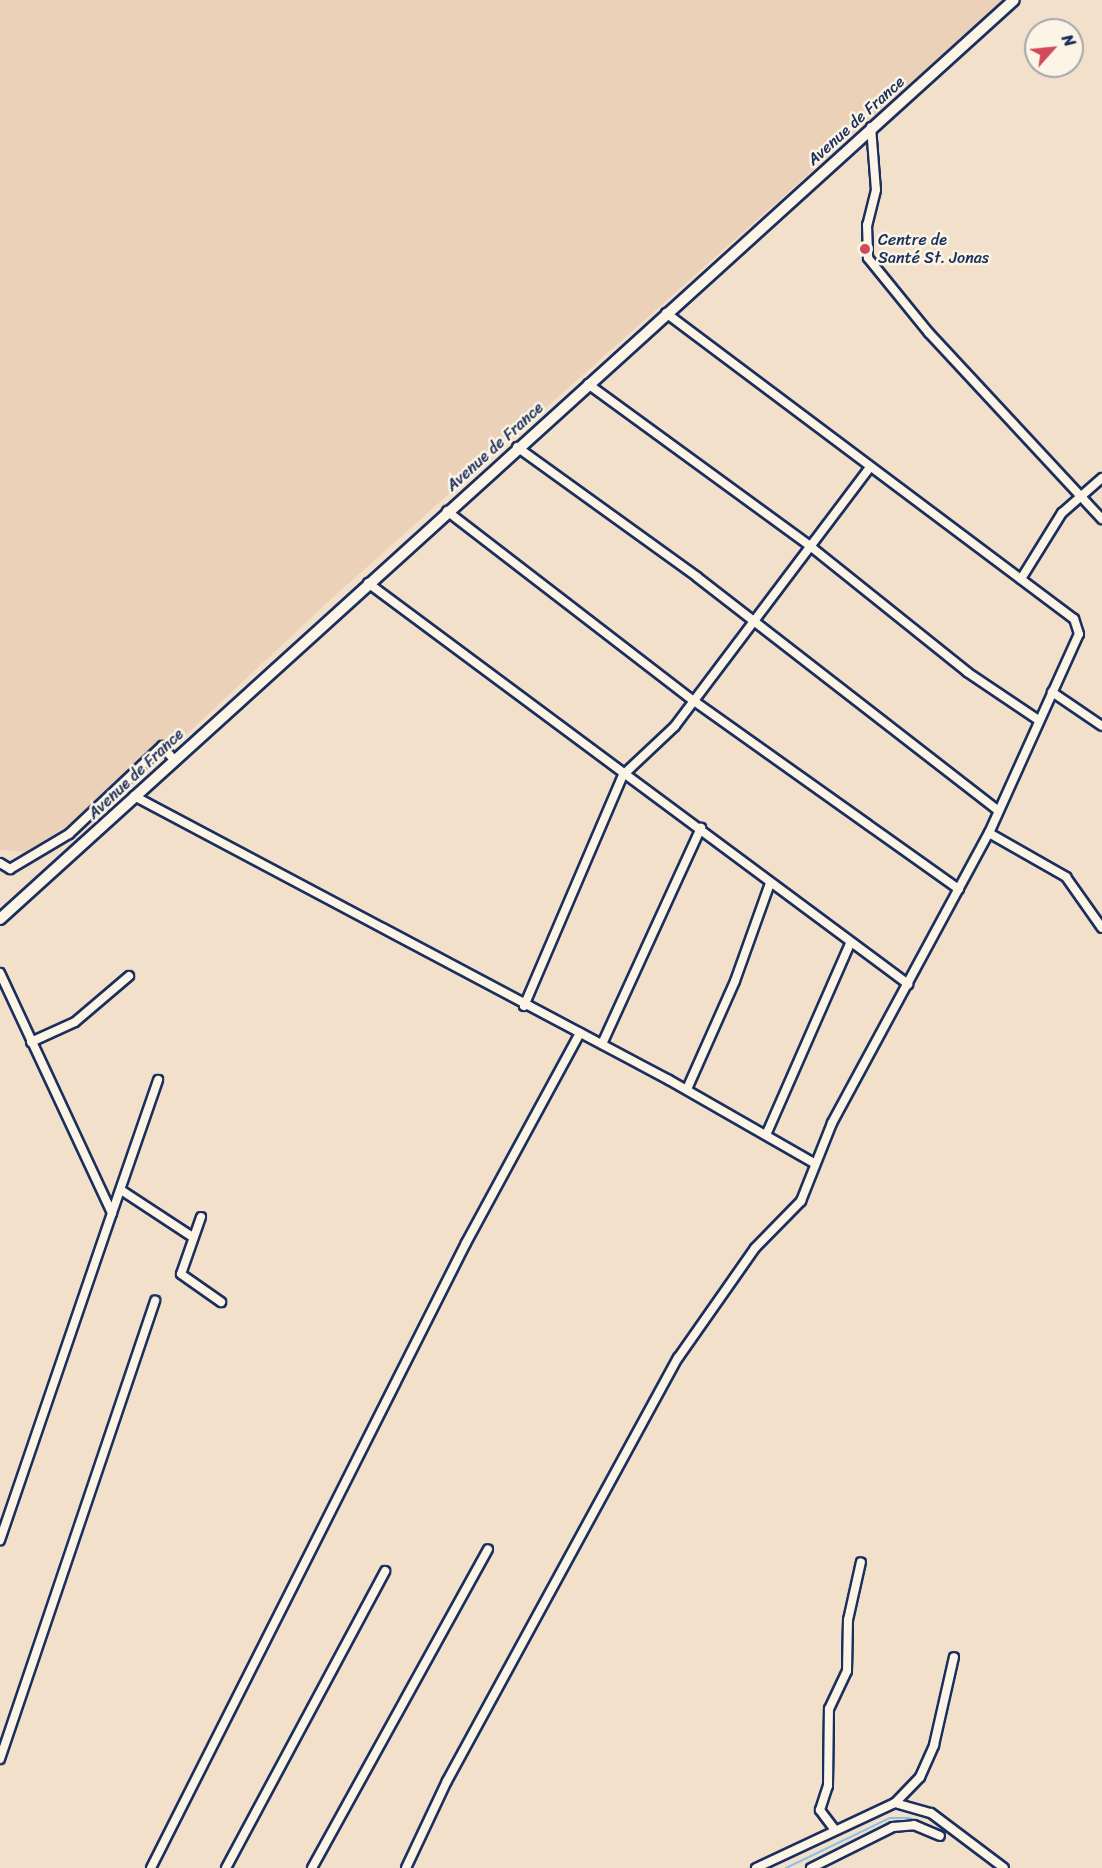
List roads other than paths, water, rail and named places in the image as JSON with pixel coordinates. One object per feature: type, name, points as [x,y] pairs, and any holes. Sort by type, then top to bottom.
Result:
[{"type":"main road","name":"Avenue de France","points":[[0,919],[517,447],[1014,0]]},
{"type":"street","points":[[871,127],[876,190],[867,225],[868,258],[929,333],[1102,519]]},
{"type":"street","points":[[406,1868],[447,1781],[678,1358],[755,1248],[801,1201],[812,1162],[989,833],[1037,719],[1052,692],[1078,626],[1021,579],[869,469],[666,313]]},
{"type":"street","points":[[588,384],[810,546],[967,672],[1037,719]]},
{"type":"street","points":[[517,447],[752,622],[997,810]]},
{"type":"street","points":[[524,1006],[623,775],[694,701],[869,469]]},
{"type":"street","points":[[1021,579],[1055,521],[1102,478]]},
{"type":"street","points":[[447,511],[694,701],[959,889]]},
{"type":"street","points":[[368,583],[623,775],[701,828],[850,944],[908,984]]},
{"type":"street","points":[[1052,692],[1102,726]]},
{"type":"street","points":[[0,875],[69,834],[162,746],[174,760]]},
{"type":"street","points":[[134,796],[524,1006],[687,1089],[812,1162]]},
{"type":"street","points":[[602,1044],[701,828]]},
{"type":"street","points":[[989,833],[1066,877],[1102,928]]},
{"type":"street","points":[[0,863],[10,869]]},
{"type":"street","points":[[687,1089],[735,981],[770,883]]},
{"type":"street","points":[[766,1135],[850,944]]},
{"type":"street","points":[[0,973],[112,1213]]},
{"type":"street","points":[[31,1042],[75,1022],[129,976]]},
{"type":"street","points":[[151,1868],[466,1243],[580,1033]]},
{"type":"street","points":[[0,1540],[158,1080]]},
{"type":"street","points":[[121,1190],[191,1236]]},
{"type":"street","points":[[201,1217],[191,1236],[182,1277],[221,1302]]},
{"type":"street","points":[[0,1759],[155,1300]]},
{"type":"street","points":[[312,1868],[488,1549]]},
{"type":"street","points":[[835,1830],[820,1810],[828,1786],[829,1709],[848,1671],[848,1620],[861,1562]]},
{"type":"street","points":[[226,1868],[385,1571]]},
{"type":"street","points":[[756,1868],[895,1803],[920,1777],[946,1712],[954,1657]]},
{"type":"street","points":[[895,1803],[931,1814],[1004,1868]]},
{"type":"street","points":[[811,1868],[893,1827],[914,1825],[940,1836]]},
{"type":"waterway","points":[[786,1868],[890,1818],[909,1818],[951,1834],[995,1868]]},
{"type":"place","name":"Centre de Santé St. Jonas","points":[[865,249]]}]
